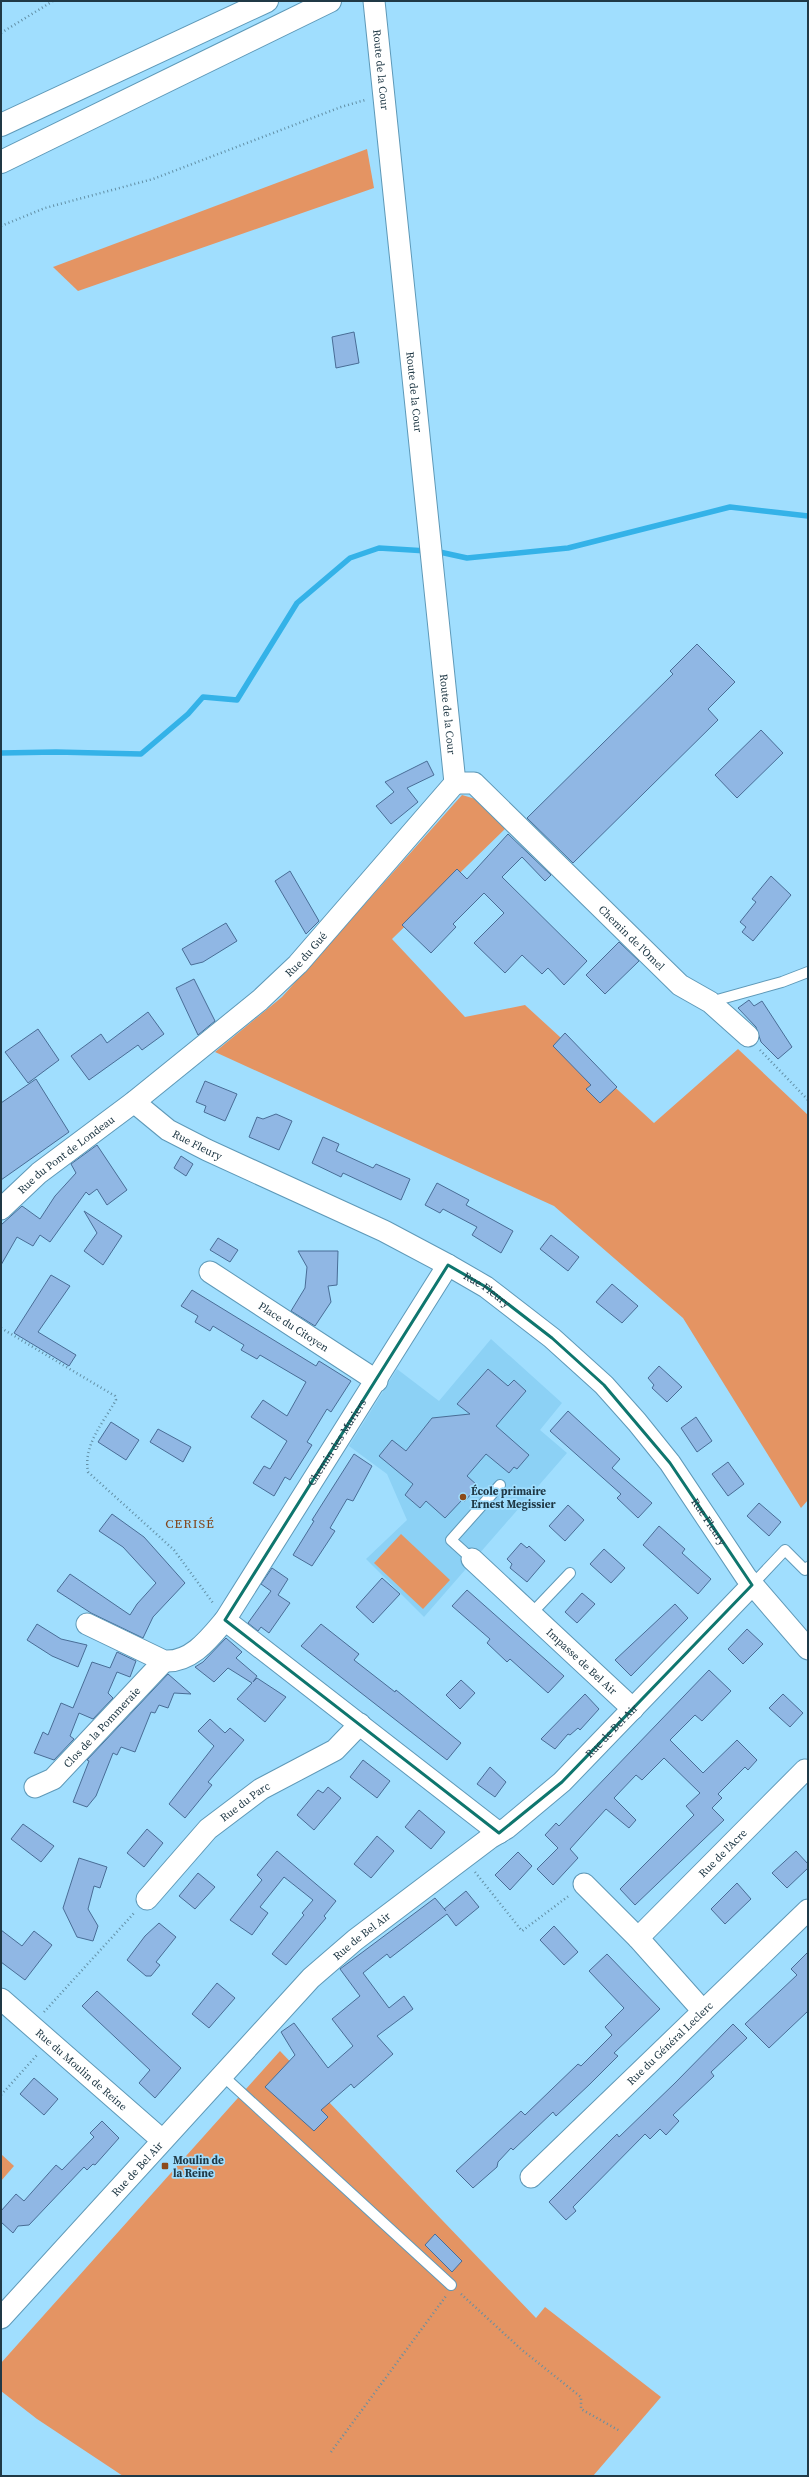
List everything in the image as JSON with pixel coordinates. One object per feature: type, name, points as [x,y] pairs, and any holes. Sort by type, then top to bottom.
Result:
[{"type":"highway","points":[[1,125],[267,1]]},
{"type":"highway","points":[[1,162],[330,1]]},
{"type":"street","name":"Route de la Cour","points":[[374,1],[455,783]]},
{"type":"street","name":"Chemin de l'Omel","points":[[455,783],[474,783],[680,985],[710,1002],[748,1036]]},
{"type":"street","name":"Rue du Gué","points":[[134,1102],[260,1000],[298,964],[455,783]]},
{"type":"street","name":"Rue du Pont de Londeau","points":[[1,1209],[39,1172],[134,1102]]},
{"type":"street","name":"Rue Fleury","points":[[134,1102],[168,1130],[207,1150],[384,1232],[448,1265],[486,1287],[552,1338],[604,1385],[670,1463],[752,1585],[808,1649]]},
{"type":"street","name":"Chemin des Muriers","points":[[225,1620],[377,1381],[448,1265]]},
{"type":"street","name":"Place du Citoyen","points":[[210,1272],[377,1381]]},
{"type":"street","name":"Impasse de Bel Air","points":[[472,1559],[633,1709]]},
{"type":"street","name":"Rue de Bel Air","points":[[1,2318],[311,1978],[355,1940],[499,1833],[562,1782],[752,1585]]},
{"type":"street","points":[[87,1624],[164,1661],[174,1662],[198,1649],[225,1620],[499,1833]]},
{"type":"street","name":"Clos de la Pommeraie","points":[[35,1787],[53,1779],[164,1661]]},
{"type":"street","name":"Rue du Parc","points":[[147,1899],[208,1829],[262,1790],[335,1750],[360,1724]]},
{"type":"street","name":"Rue de l'Acre","points":[[638,1938],[805,1770],[808,1772]]},
{"type":"street","points":[[584,1884],[638,1938],[703,2011]]},
{"type":"street","name":"Rue du Général Leclerc","points":[[531,2177],[808,1910]]},
{"type":"street","name":"Rue du Moulin de Reine","points":[[1,2000],[162,2140]]},
{"type":"lane","points":[[710,1002],[782,982],[808,972]]},
{"type":"lane","points":[[472,1559],[451,1540],[500,1485]]},
{"type":"lane","points":[[752,1585],[785,1550],[805,1570],[808,1567]]},
{"type":"lane","points":[[531,1614],[570,1573]]},
{"type":"lane","points":[[222,2075],[451,2285]]},
{"type":"path","points":[[1,33],[53,1]]},
{"type":"path","points":[[1,226],[45,208],[153,179],[341,107],[383,96]]},
{"type":"path","points":[[748,1036],[808,1100]]},
{"type":"path","points":[[1,1328],[115,1396],[116,1400],[87,1452],[85,1458],[88,1472],[174,1550],[225,1620]]},
{"type":"path","points":[[464,1858],[522,1931],[584,1884]]},
{"type":"path","points":[[32,2026],[147,1899]]},
{"type":"path","points":[[1,2095],[49,2042]]},
{"type":"path","points":[[331,2452],[443,2302],[451,2285],[522,2350],[581,2397],[581,2409],[620,2431]]},
{"type":"highlighted area","points":[[448,1265],[486,1287],[552,1338],[604,1385],[670,1463],[752,1585],[562,1782],[499,1833],[225,1620]]},
{"type":"shaded area","points":[[367,149],[374,188],[78,291],[53,267]]},
{"type":"shaded area","points":[[462,795],[479,800],[507,827],[392,939],[465,1017],[525,1005],[654,1123],[738,1049],[808,1115],[808,1500],[801,1508],[683,1318],[554,1206],[215,1052],[282,997]]},
{"type":"shaded area","name":"École primaire Ernest Megissier","points":[[491,1339],[562,1403],[540,1430],[567,1453],[424,1617],[366,1559],[407,1520],[387,1474],[349,1446],[397,1369],[439,1401]]},
{"type":"shaded area","points":[[401,1534],[450,1580],[423,1609],[374,1563]]},
{"type":"shaded area","points":[[280,2051],[536,2318],[545,2307],[661,2397],[593,2476],[123,2476],[37,2419],[1,2391],[1,2363]]},
{"type":"shaded area","points":[[1,2154],[14,2166],[1,2181]]},
{"type":"building","points":[[354,332],[359,363],[336,368],[332,337]]},
{"type":"building","points":[[697,644],[735,682],[708,709],[718,720],[573,863],[527,818],[673,674],[670,671]]},
{"type":"building","points":[[761,730],[783,753],[737,798],[715,775]]},
{"type":"building","points":[[427,761],[434,775],[407,788],[418,802],[391,824],[376,806],[394,792],[385,782]]},
{"type":"building","points":[[508,834],[551,875],[545,881],[522,857],[502,877],[587,961],[564,985],[548,968],[542,974],[522,955],[505,973],[474,943],[504,913],[484,893],[453,924],[456,927],[431,953],[402,925],[457,869],[467,879]]},
{"type":"building","points":[[290,871],[319,921],[306,934],[275,881]]},
{"type":"building","points":[[771,876],[791,895],[753,941],[742,932],[746,927],[740,922],[756,902],[752,899]]},
{"type":"building","points":[[226,923],[237,941],[203,962],[191,965],[182,949]]},
{"type":"building","points":[[619,942],[639,961],[605,994],[586,975]]},
{"type":"building","points":[[194,979],[215,1021],[198,1035],[176,988]]},
{"type":"building","points":[[749,1000],[754,1006],[762,1001],[792,1047],[778,1059],[761,1042],[756,1027],[738,1008]]},
{"type":"building","points":[[148,1012],[164,1034],[142,1050],[138,1045],[89,1080],[71,1056],[101,1034],[107,1043]]},
{"type":"building","points":[[38,1029],[59,1060],[28,1083],[5,1052]]},
{"type":"building","points":[[565,1033],[617,1087],[600,1103],[586,1089],[591,1085],[553,1046]]},
{"type":"building","points":[[36,1079],[69,1132],[1,1180],[1,1103]]},
{"type":"building","points":[[205,1081],[237,1094],[225,1121],[204,1112],[206,1106],[196,1102]]},
{"type":"building","points":[[276,1114],[292,1121],[279,1150],[249,1137],[257,1117],[263,1119]]},
{"type":"building","points":[[323,1137],[339,1144],[336,1151],[373,1168],[376,1164],[410,1179],[401,1200],[343,1173],[341,1177],[312,1163]]},
{"type":"building","points":[[97,1145],[127,1190],[107,1205],[97,1189],[89,1195],[86,1192],[50,1242],[40,1235],[33,1246],[17,1237],[1,1265],[1,1225],[22,1206],[40,1219],[55,1196],[76,1173],[71,1164]]},
{"type":"building","points":[[181,1156],[193,1164],[186,1176],[174,1168]]},
{"type":"building","points":[[437,1183],[469,1200],[466,1205],[513,1231],[501,1253],[472,1235],[477,1227],[443,1209],[440,1213],[425,1205]]},
{"type":"building","points":[[84,1211],[122,1236],[103,1265],[84,1251],[97,1233]]},
{"type":"building","points":[[551,1235],[579,1257],[568,1271],[540,1249]]},
{"type":"building","points":[[218,1238],[238,1250],[230,1262],[210,1250]]},
{"type":"building","points":[[298,1251],[338,1251],[337,1285],[328,1286],[331,1302],[315,1326],[291,1311],[305,1288],[307,1267]]},
{"type":"building","points":[[51,1275],[70,1286],[38,1332],[76,1355],[69,1366],[14,1333]]},
{"type":"building","points":[[612,1284],[638,1306],[622,1323],[596,1302]]},
{"type":"building","points":[[192,1290],[316,1366],[319,1361],[351,1381],[331,1412],[327,1409],[307,1442],[312,1445],[290,1480],[285,1477],[274,1496],[253,1483],[264,1466],[270,1469],[287,1441],[251,1417],[263,1400],[287,1416],[306,1382],[260,1355],[257,1359],[241,1350],[244,1345],[213,1326],[210,1331],[195,1322],[198,1316],[181,1306]]},
{"type":"building","points":[[659,1366],[682,1387],[667,1402],[652,1388],[654,1385],[648,1378]]},
{"type":"building","points":[[488,1369],[508,1386],[514,1380],[526,1391],[496,1426],[529,1455],[517,1469],[514,1467],[509,1473],[486,1454],[467,1476],[478,1486],[465,1501],[462,1500],[445,1518],[426,1501],[420,1508],[405,1495],[413,1484],[379,1456],[392,1440],[406,1451],[432,1418],[470,1414],[457,1404]]},
{"type":"building","points":[[568,1411],[620,1459],[612,1468],[652,1503],[638,1518],[617,1498],[621,1494],[550,1431]]},
{"type":"building","points":[[696,1417],[712,1441],[697,1452],[681,1428]]},
{"type":"building","points":[[111,1422],[139,1440],[126,1460],[98,1442]]},
{"type":"building","points":[[158,1429],[191,1447],[183,1462],[150,1442]]},
{"type":"building","points":[[354,1454],[372,1466],[353,1501],[347,1499],[330,1528],[335,1531],[312,1566],[293,1555],[314,1521],[312,1520]]},
{"type":"building","points":[[728,1462],[744,1484],[728,1496],[712,1474]]},
{"type":"building","points":[[759,1503],[781,1522],[769,1536],[747,1516]]},
{"type":"building","points":[[568,1505],[584,1520],[565,1541],[549,1526]]},
{"type":"building","points":[[112,1514],[144,1537],[185,1583],[153,1617],[143,1638],[91,1613],[57,1591],[70,1574],[130,1615],[137,1604],[156,1583],[123,1547],[99,1531]]},
{"type":"building","points":[[659,1526],[685,1549],[682,1553],[711,1579],[698,1594],[643,1545]]},
{"type":"building","points":[[521,1543],[527,1548],[529,1546],[545,1561],[527,1582],[510,1568],[512,1564],[507,1559]]},
{"type":"building","points":[[604,1549],[625,1568],[611,1583],[590,1564]]},
{"type":"building","points":[[272,1568],[288,1579],[278,1595],[290,1603],[269,1633],[261,1627],[258,1631],[248,1623],[271,1591],[261,1584]]},
{"type":"building","points":[[382,1578],[400,1594],[373,1623],[356,1607]]},
{"type":"building","points":[[467,1590],[564,1676],[548,1693],[510,1659],[507,1662],[487,1643],[490,1639],[452,1606]]},
{"type":"building","points":[[582,1593],[595,1604],[577,1623],[565,1612]]},
{"type":"building","points":[[675,1604],[688,1618],[631,1676],[615,1660]]},
{"type":"building","points":[[37,1624],[61,1639],[87,1645],[78,1667],[52,1656],[27,1640]]},
{"type":"building","points":[[321,1624],[359,1654],[354,1660],[395,1692],[396,1690],[461,1743],[447,1760],[301,1646]]},
{"type":"building","points":[[747,1629],[763,1644],[743,1664],[728,1649]]},
{"type":"building","points":[[226,1638],[242,1652],[236,1658],[257,1676],[253,1682],[257,1678],[286,1697],[265,1722],[237,1699],[252,1683],[228,1668],[214,1682],[195,1667],[203,1662]]},
{"type":"building","points":[[117,1652],[136,1661],[130,1677],[117,1672],[108,1693],[113,1698],[93,1719],[79,1713],[70,1736],[74,1739],[54,1760],[34,1753],[43,1732],[48,1735],[61,1703],[73,1708],[92,1662],[110,1668]]},
{"type":"building","points":[[709,1670],[731,1691],[702,1721],[695,1715],[670,1740],[703,1773],[737,1740],[757,1760],[748,1770],[745,1767],[718,1794],[722,1798],[712,1808],[724,1820],[635,1905],[620,1889],[694,1815],[686,1806],[700,1793],[664,1758],[642,1780],[636,1775],[614,1798],[636,1820],[629,1828],[606,1809],[570,1849],[578,1858],[553,1885],[537,1869],[558,1848],[545,1835],[556,1823],[559,1826]]},
{"type":"building","points":[[168,1674],[191,1694],[174,1693],[168,1708],[159,1705],[155,1713],[151,1712],[135,1752],[121,1747],[117,1755],[113,1753],[96,1796],[87,1807],[73,1802],[89,1761],[87,1760]]},
{"type":"building","points":[[461,1680],[475,1693],[460,1709],[446,1695]]},
{"type":"building","points":[[585,1694],[599,1709],[580,1730],[578,1728],[570,1735],[568,1734],[555,1749],[541,1739]]},
{"type":"building","points":[[783,1694],[803,1713],[790,1727],[769,1708]]},
{"type":"building","points":[[210,1719],[225,1733],[230,1728],[244,1740],[208,1782],[212,1785],[185,1818],[169,1804],[214,1746],[198,1731]]},
{"type":"building","points":[[363,1760],[390,1781],[377,1798],[350,1777]]},
{"type":"building","points":[[490,1767],[506,1782],[495,1797],[477,1784]]},
{"type":"building","points":[[328,1787],[341,1798],[314,1830],[297,1815],[318,1790],[323,1793]]},
{"type":"building","points":[[419,1810],[445,1832],[431,1849],[405,1827]]},
{"type":"building","points":[[23,1824],[54,1846],[41,1862],[11,1839]]},
{"type":"building","points":[[147,1829],[163,1843],[144,1867],[127,1853]]},
{"type":"building","points":[[377,1836],[394,1851],[371,1878],[354,1864]]},
{"type":"building","points":[[277,1851],[336,1901],[324,1916],[326,1918],[286,1965],[272,1954],[304,1915],[302,1913],[313,1900],[284,1877],[260,1907],[268,1913],[252,1935],[230,1920],[262,1880],[257,1875]]},
{"type":"building","points":[[796,1851],[808,1864],[808,1868],[787,1888],[772,1873]]},
{"type":"building","points":[[518,1852],[532,1866],[510,1890],[495,1875]]},
{"type":"building","points":[[79,1858],[107,1867],[100,1888],[94,1886],[88,1909],[98,1926],[93,1941],[77,1937],[63,1908]]},
{"type":"building","points":[[198,1873],[215,1887],[195,1909],[179,1896]]},
{"type":"building","points":[[737,1883],[751,1899],[725,1924],[711,1909]]},
{"type":"building","points":[[466,1891],[479,1907],[456,1926],[447,1914],[390,1958],[387,1954],[363,1973],[389,2008],[404,1996],[413,2009],[377,2036],[393,2054],[354,2088],[351,2084],[321,2110],[328,2117],[314,2131],[265,2087],[295,2055],[281,2032],[294,2023],[328,2068],[353,2046],[332,2019],[360,1996],[340,1969],[435,1898],[444,1909]]},
{"type":"building","points":[[159,1923],[176,1937],[156,1962],[160,1965],[151,1976],[146,1976],[127,1960],[145,1936]]},
{"type":"building","points":[[554,1926],[578,1952],[564,1965],[540,1940]]},
{"type":"building","points":[[1,1930],[22,1946],[34,1931],[52,1945],[25,1980],[1,1962]]},
{"type":"building","points":[[808,1952],[808,2011],[769,2048],[745,2024],[797,1975],[791,1969]]},
{"type":"building","points":[[607,1954],[660,2009],[614,2053],[618,2056],[590,2084],[556,2116],[553,2112],[513,2150],[511,2148],[498,2162],[497,2167],[473,2188],[456,2171],[521,2111],[525,2115],[578,2064],[581,2066],[612,2035],[605,2027],[624,2008],[589,1971]]},
{"type":"building","points":[[217,1983],[235,1998],[209,2028],[192,2014]]},
{"type":"building","points":[[97,1991],[181,2068],[155,2098],[139,2083],[150,2070],[82,2006]]},
{"type":"building","points":[[733,2024],[747,2038],[711,2072],[714,2076],[673,2115],[679,2121],[666,2135],[660,2129],[650,2139],[645,2134],[573,2207],[576,2211],[566,2220],[549,2202],[617,2134],[619,2137],[675,2083]]},
{"type":"building","points":[[34,2078],[58,2099],[44,2115],[20,2094]]},
{"type":"building","points":[[102,2121],[119,2138],[95,2165],[93,2164],[87,2170],[84,2167],[29,2225],[18,2226],[13,2233],[1,2222],[1,2211],[16,2194],[24,2201],[56,2165],[62,2170],[94,2137],[90,2133]]},
{"type":"building","points":[[435,2234],[462,2261],[452,2272],[425,2245]]},
{"type":"waterway","points":[[435,551],[467,558],[568,548],[730,507],[808,516]]},
{"type":"waterway","points":[[1,753],[56,752],[141,754],[188,714],[203,697],[237,700],[297,603],[350,558],[379,548],[427,551]]},
{"type":"place","name":"École primaire Ernest Megissier","points":[[463,1497]]},
{"type":"place","name":"Moulin de la Reine","points":[[165,2166]]},
{"type":"district","name":"CERISÉ","points":[[190,1523]]}]
